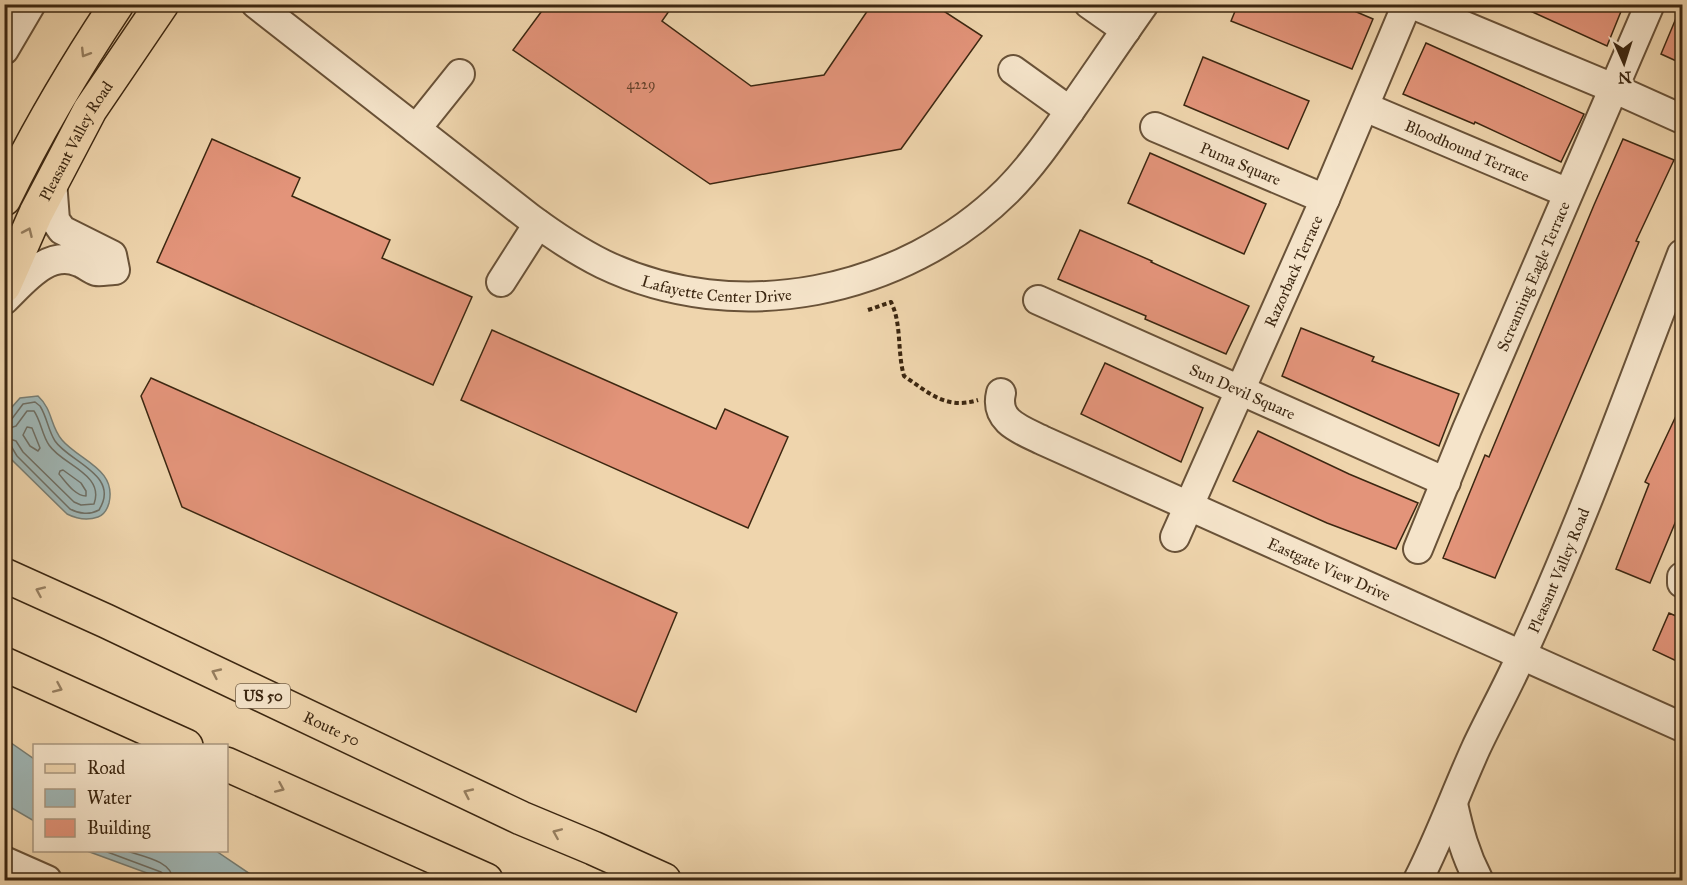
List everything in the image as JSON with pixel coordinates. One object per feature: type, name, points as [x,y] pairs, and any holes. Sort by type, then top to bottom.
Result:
[{"type":"main road","points":[[4,199],[52,107],[117,4]]},
{"type":"main road","name":"Pleasant Valley Road","points":[[4,286],[52,181],[90,110],[162,4]]},
{"type":"main road","name":"Route 50","points":[[4,575],[521,818],[664,880]]},
{"type":"main road","points":[[4,664],[182,744]]},
{"type":"main road","points":[[228,765],[486,880]]},
{"type":"street","points":[[4,50],[31,4]]},
{"type":"street","name":"Lafayette Center Drive","points":[[256,4],[538,224],[573,248],[638,278],[671,287],[724,295],[761,296],[796,294],[833,288],[868,278],[918,256],[950,238],[1007,191],[1045,147],[1144,4]]},
{"type":"street","points":[[1089,4],[1126,30]]},
{"type":"street","name":"Razorback Terrace","points":[[1175,537],[1365,108],[1407,4]]},
{"type":"street","points":[[1412,4],[1683,119]]},
{"type":"street","name":"Screaming Eagle Terrace","points":[[1418,549],[1467,429],[1650,4]]},
{"type":"street","points":[[1013,70],[1070,111]]},
{"type":"street","points":[[416,129],[460,74]]},
{"type":"street","name":"Bloodhound Terrace","points":[[1365,108],[1569,193]]},
{"type":"street","name":"Puma Square","points":[[1155,127],[1325,199]]},
{"type":"street","points":[[4,300],[41,265],[54,261],[64,259],[78,261],[95,271],[115,270],[112,255],[62,230],[55,220],[52,181]]},
{"type":"street","points":[[501,282],[538,224]]},
{"type":"street","name":"Pleasant Valley Road","points":[[1418,880],[1454,804],[1476,747],[1522,654],[1583,510],[1683,254]]},
{"type":"street","name":"Sun Devil Square","points":[[1038,300],[1446,482]]},
{"type":"street","name":"Eastgate View Drive","points":[[1001,393],[998,405],[1002,415],[1020,429],[1071,455],[1683,727]]},
{"type":"street","points":[[1683,577],[1683,583]]},
{"type":"street","points":[[1454,804],[1459,834],[1474,880]]},
{"type":"street","points":[[4,861],[47,880]]},
{"type":"path","points":[[868,310],[891,302],[896,311],[904,376],[927,392],[954,404],[967,403],[1001,393]]},
{"type":"water","points":[[38,396],[43,401],[62,440],[95,467],[108,482],[109,503],[105,512],[100,516],[86,519],[67,514],[12,460],[5,447],[6,419],[12,407],[20,398]]},
{"type":"water","points":[[4,738],[33,758],[33,820],[5,804]]},
{"type":"water","points":[[90,852],[217,852],[259,880],[166,880]]},
{"type":"building","points":[[547,4],[674,4],[662,21],[751,86],[824,75],[872,4],[933,4],[982,36],[901,149],[710,184],[513,50]]},
{"type":"building","points":[[1238,4],[1338,4],[1373,19],[1352,69],[1231,21]]},
{"type":"building","points":[[1515,4],[1624,4],[1607,46]]},
{"type":"building","points":[[1683,4],[1683,64],[1661,54]]},
{"type":"building","points":[[1426,43],[1584,114],[1561,162],[1475,122],[1474,124],[1403,94]]},
{"type":"building","points":[[1203,57],[1309,101],[1288,149],[1184,105]]},
{"type":"building","points":[[212,139],[300,178],[292,196],[390,240],[382,258],[472,297],[433,385],[157,262]]},
{"type":"building","points":[[1623,139],[1674,160],[1636,241],[1639,242],[1495,578],[1443,558],[1485,455],[1489,457]]},
{"type":"building","points":[[1150,153],[1266,204],[1244,254],[1128,203]]},
{"type":"building","points":[[1080,230],[1249,306],[1226,354],[1145,319],[1146,316],[1058,279]]},
{"type":"building","points":[[1301,328],[1374,357],[1372,361],[1459,394],[1439,446],[1282,376]]},
{"type":"building","points":[[492,330],[716,429],[725,409],[788,437],[748,528],[461,400]]},
{"type":"building","points":[[1105,363],[1203,408],[1181,462],[1081,414]]},
{"type":"building","points":[[151,378],[677,613],[636,712],[182,507],[141,396]]},
{"type":"building","points":[[1683,401],[1683,504],[1650,583],[1616,569],[1649,484],[1645,482]]},
{"type":"building","points":[[1258,431],[1349,474],[1418,503],[1396,549],[1327,523],[1233,481]]},
{"type":"building","points":[[1669,613],[1683,619],[1683,664],[1653,650]]}]
